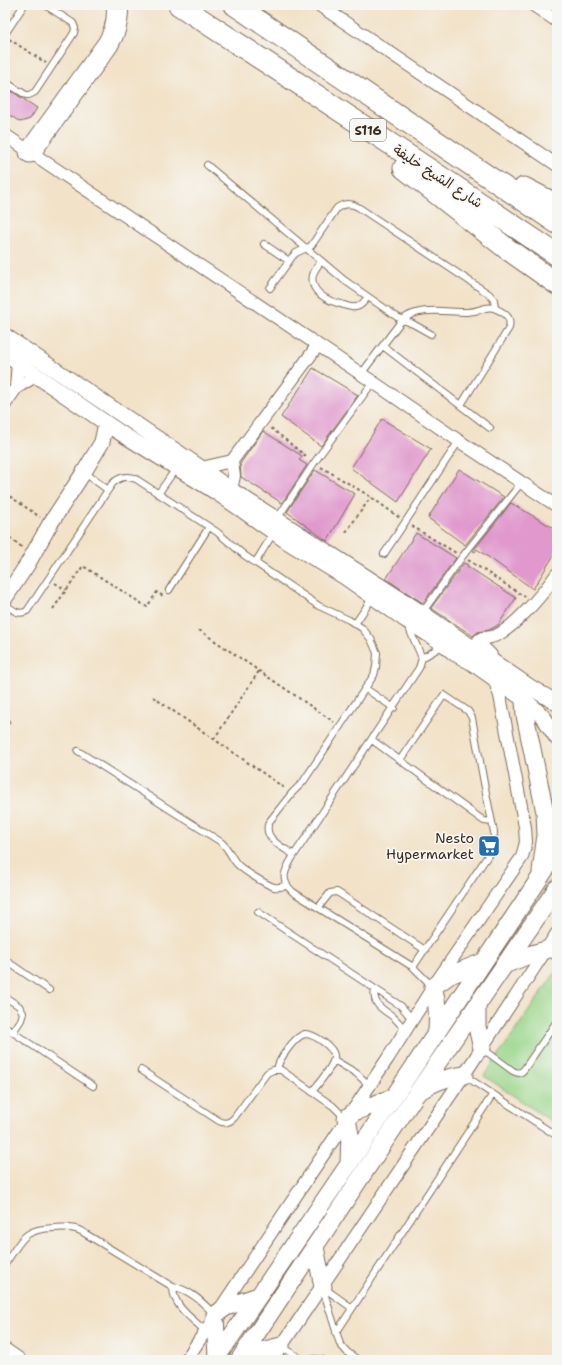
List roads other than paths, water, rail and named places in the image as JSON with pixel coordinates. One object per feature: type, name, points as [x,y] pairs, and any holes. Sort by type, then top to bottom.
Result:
[{"type":"highway","name":"شارع الشيخ خليفة","points":[[179,5],[557,255]]},
{"type":"highway","name":"شارع الشيخ خليفة","points":[[235,5],[557,224]]},
{"type":"highway","points":[[30,152],[108,44],[115,14]]},
{"type":"highway","points":[[236,43],[246,58],[256,66],[382,152],[506,248],[557,284]]},
{"type":"highway","points":[[498,183],[521,187],[557,205]]},
{"type":"main road","points":[[524,700],[525,715],[544,812],[545,846],[540,877]]},
{"type":"main road","points":[[216,1359],[349,1164],[557,852]]},
{"type":"main road","points":[[242,1356],[417,1093],[557,888]]},
{"type":"main road","points":[[504,966],[532,954],[551,954]]},
{"type":"main road","points":[[437,1032],[438,1015],[433,987],[450,975],[483,962]]},
{"type":"main road","points":[[477,1007],[477,1027],[482,1048]]},
{"type":"main road","points":[[417,1093],[439,1080],[464,1075]]},
{"type":"main road","points":[[349,1164],[350,1134],[346,1119],[354,1112],[392,1098]]},
{"type":"main road","points":[[315,1247],[323,1287]]},
{"type":"main road","points":[[216,1359],[215,1315],[226,1307],[258,1296]]},
{"type":"main road","points":[[242,1356],[257,1352],[277,1353]]},
{"type":"street","points":[[318,5],[557,165]]},
{"type":"street","points":[[533,5],[557,21]]},
{"type":"street","points":[[5,135],[556,506]]},
{"type":"street","points":[[5,336],[275,526],[373,597],[445,645],[454,653],[471,662],[530,687],[557,703]]},
{"type":"street","points":[[198,473],[232,461],[318,345]]},
{"type":"street","points":[[5,354],[119,432],[177,467],[198,473],[231,490],[275,526],[422,613],[497,672],[544,718],[557,738]]},
{"type":"street","points":[[16,388],[18,362]]},
{"type":"street","points":[[5,404],[16,388],[36,375]]},
{"type":"street","points":[[5,598],[27,565],[50,524],[102,442],[106,423]]},
{"type":"street","points":[[102,442],[119,432]]},
{"type":"street","points":[[231,490],[234,476],[232,461]]},
{"type":"street","points":[[186,1360],[433,987],[518,863],[526,842],[524,820],[493,656],[481,645],[479,640],[482,638],[491,638],[515,622],[534,603],[557,574]]},
{"type":"street","points":[[277,1353],[323,1287],[482,1048],[551,954],[557,933]]},
{"type":"street","points":[[5,1351],[18,1360]]},
{"type":"lane","points":[[5,35],[24,5]]},
{"type":"lane","points":[[5,83],[23,94],[32,94],[37,90],[74,33],[75,28],[73,23],[44,5]]},
{"type":"lane","points":[[54,11],[58,5]]},
{"type":"lane","points":[[207,165],[344,280],[402,320],[431,334]]},
{"type":"lane","points":[[270,288],[288,261],[296,253],[311,246],[337,208],[345,204],[354,205],[489,294],[494,300],[495,308]]},
{"type":"lane","points":[[264,244],[288,261]]},
{"type":"lane","points":[[321,262],[313,274],[312,280],[316,289],[323,297],[333,302],[354,307],[361,306],[368,297]]},
{"type":"lane","points":[[361,374],[402,320],[410,314],[419,312],[466,312],[487,307],[495,308],[508,318],[510,321],[509,328],[461,405]]},
{"type":"lane","points":[[383,346],[490,428]]},
{"type":"lane","points":[[255,563],[275,526],[314,463],[373,382]]},
{"type":"lane","points":[[384,554],[459,441]]},
{"type":"lane","points":[[158,494],[177,467]]},
{"type":"lane","points":[[84,472],[108,490]]},
{"type":"lane","points":[[5,604],[18,613],[27,611],[115,480],[120,477],[131,477],[209,527],[255,563],[319,606],[362,628],[371,639],[376,653],[376,668],[374,675],[303,782],[292,793],[269,822],[267,832],[272,840],[294,855]]},
{"type":"lane","points":[[422,613],[462,557],[522,482]]},
{"type":"lane","points":[[169,590],[209,527]]},
{"type":"lane","points":[[356,624],[373,597]]},
{"type":"lane","points":[[406,620],[422,658],[419,668],[394,708],[294,855],[285,871],[284,876],[286,885],[293,892],[413,967],[433,987]]},
{"type":"lane","points":[[422,658],[445,645]]},
{"type":"lane","points":[[366,689],[394,708]]},
{"type":"lane","points":[[400,760],[444,695],[468,711],[473,721],[494,838],[489,854],[413,967]]},
{"type":"lane","points":[[372,740],[484,821],[492,822]]},
{"type":"lane","points":[[78,751],[221,842],[229,849],[236,863],[244,870],[275,887],[286,885]]},
{"type":"lane","points":[[318,908],[330,893],[337,892],[424,950]]},
{"type":"lane","points":[[258,912],[401,1006],[412,1019]]},
{"type":"lane","points":[[5,960],[49,990]]},
{"type":"lane","points":[[375,989],[374,998],[378,1006],[393,1017],[405,1030]]},
{"type":"lane","points":[[5,997],[19,1006],[22,1013],[21,1020],[13,1032]]},
{"type":"lane","points":[[482,1048],[513,1071],[518,1073],[521,1072],[526,1068],[557,1021]]},
{"type":"lane","points":[[5,1027],[93,1086]]},
{"type":"lane","points":[[277,1070],[279,1062],[298,1037],[305,1034],[313,1036],[330,1047],[334,1052],[334,1060],[312,1092]]},
{"type":"lane","points":[[334,1060],[356,1073],[369,1085]]},
{"type":"lane","points":[[141,1070],[225,1123],[234,1118],[267,1073],[277,1070],[285,1072],[333,1106],[346,1119]]},
{"type":"lane","points":[[464,1075],[557,1136]]},
{"type":"lane","points":[[336,1333],[493,1094]]},
{"type":"lane","points":[[5,1264],[23,1237],[30,1232],[42,1228],[72,1227],[173,1287],[183,1289],[200,1300],[215,1315]]},
{"type":"lane","points":[[173,1287],[174,1296],[180,1308],[205,1331]]},
{"type":"lane","points":[[323,1287],[352,1308]]},
{"type":"lane","points":[[323,1287],[336,1333],[343,1348],[358,1360]]},
{"type":"lane","points":[[277,1353],[302,1360]]},
{"type":"lane","points":[[311,1360],[323,1360]]},
{"type":"place","name":"Nesto Hypermarket","points":[[489,846]]}]
